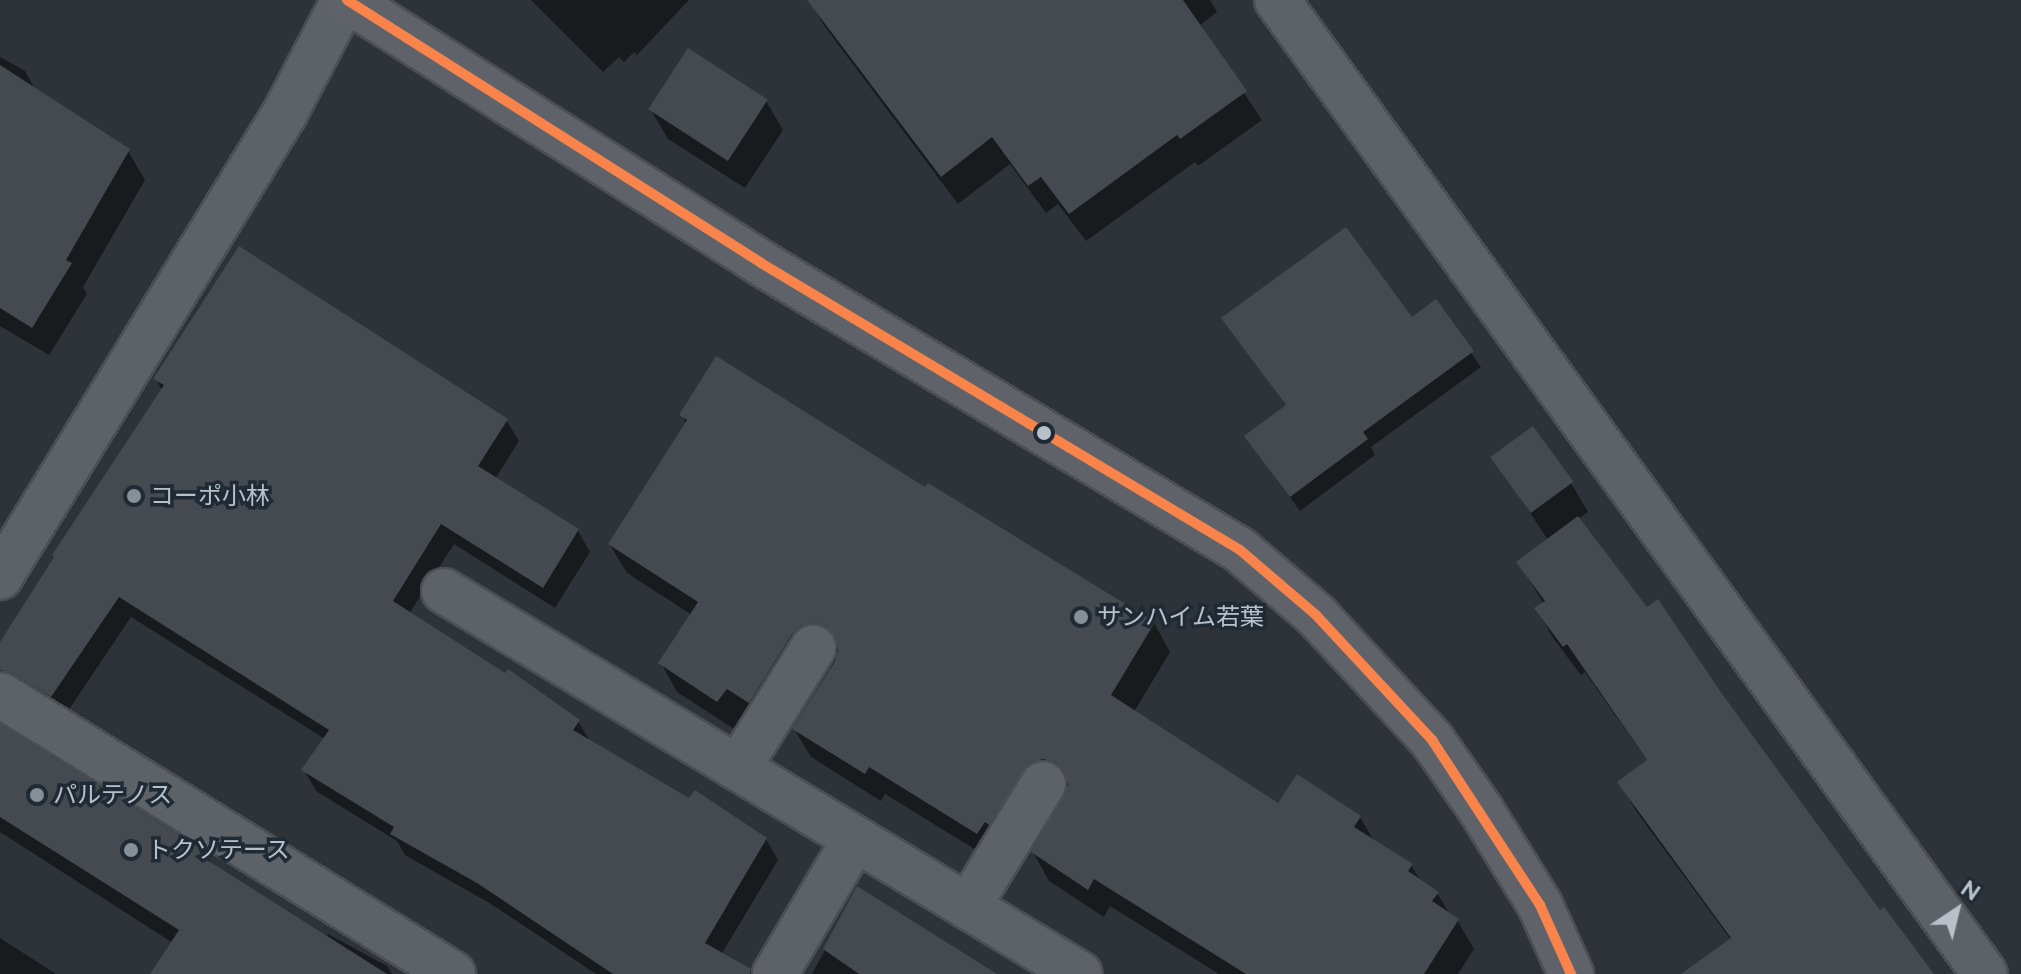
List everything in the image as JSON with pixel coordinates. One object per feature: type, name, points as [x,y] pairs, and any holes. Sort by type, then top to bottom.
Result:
[{"type":"main road","points":[[346,0],[761,263],[1240,550],[1316,615],[1432,740],[1481,810],[1540,905],[1571,974]]},
{"type":"street","points":[[0,577],[285,113],[346,0]]},
{"type":"street","points":[[1277,0],[1985,974]]},
{"type":"street","points":[[444,591],[1080,974]]},
{"type":"street","points":[[738,768],[813,648]]},
{"type":"street","points":[[0,695],[453,974]]},
{"type":"street","points":[[968,907],[1043,784]]},
{"type":"street","points":[[775,974],[855,839]]},
{"type":"building","points":[[807,0],[1183,0],[1247,91],[1180,139],[1177,135],[1069,214],[1041,177],[1028,186],[992,137],[941,177]]},
{"type":"building","points":[[688,48],[768,100],[728,161],[648,109]]},
{"type":"building","points":[[0,65],[130,149],[66,260],[72,263],[32,328],[0,308]]},
{"type":"building","points":[[1346,227],[1412,317],[1436,299],[1474,351],[1363,432],[1368,439],[1290,497],[1244,436],[1286,405],[1221,318]]},
{"type":"building","points":[[239,246],[508,419],[478,466],[579,529],[543,588],[441,524],[393,601],[505,673],[508,669],[580,720],[573,730],[689,798],[695,790],[767,838],[705,943],[751,969],[750,974],[613,974],[477,883],[390,834],[394,827],[301,770],[329,730],[119,597],[51,697],[13,674],[0,670],[0,642],[54,557],[52,555],[164,385],[153,379]]},
{"type":"building","points":[[716,356],[925,487],[928,483],[1155,622],[1111,695],[1278,803],[1297,774],[1361,816],[1354,827],[1413,864],[1408,871],[1439,892],[1432,901],[1459,919],[1424,974],[1246,974],[1094,879],[1088,890],[1031,852],[1068,785],[1064,771],[1055,762],[1043,759],[1030,763],[989,825],[985,822],[977,834],[869,767],[865,774],[792,729],[835,661],[838,650],[835,637],[826,626],[813,623],[801,626],[792,634],[749,703],[727,689],[717,702],[658,663],[698,602],[608,544],[687,420],[679,415]]},
{"type":"building","points":[[1533,426],[1574,482],[1531,513],[1490,457]]},
{"type":"building","points":[[1578,516],[1647,607],[1658,599],[1720,691],[1880,910],[1884,907],[1934,974],[1681,974],[1731,938],[1617,782],[1647,760],[1567,644],[1563,647],[1534,608],[1545,601],[1516,562]]},
{"type":"building","points":[[0,724],[207,852],[204,858],[387,974],[150,974],[179,930],[0,817]]},
{"type":"building","points":[[857,886],[997,974],[859,974],[823,949]]},
{"type":"transit line","points":[[347,0],[761,263],[1240,550],[1316,615],[1432,740],[1540,905],[1571,974]]},
{"type":"place","name":"コーポ小林","points":[[134,496]]},
{"type":"place","name":"サンハイム若葉","points":[[1081,617]]},
{"type":"place","name":"パルテノス","points":[[37,795]]},
{"type":"place","name":"トクソテース","points":[[131,850]]}]
